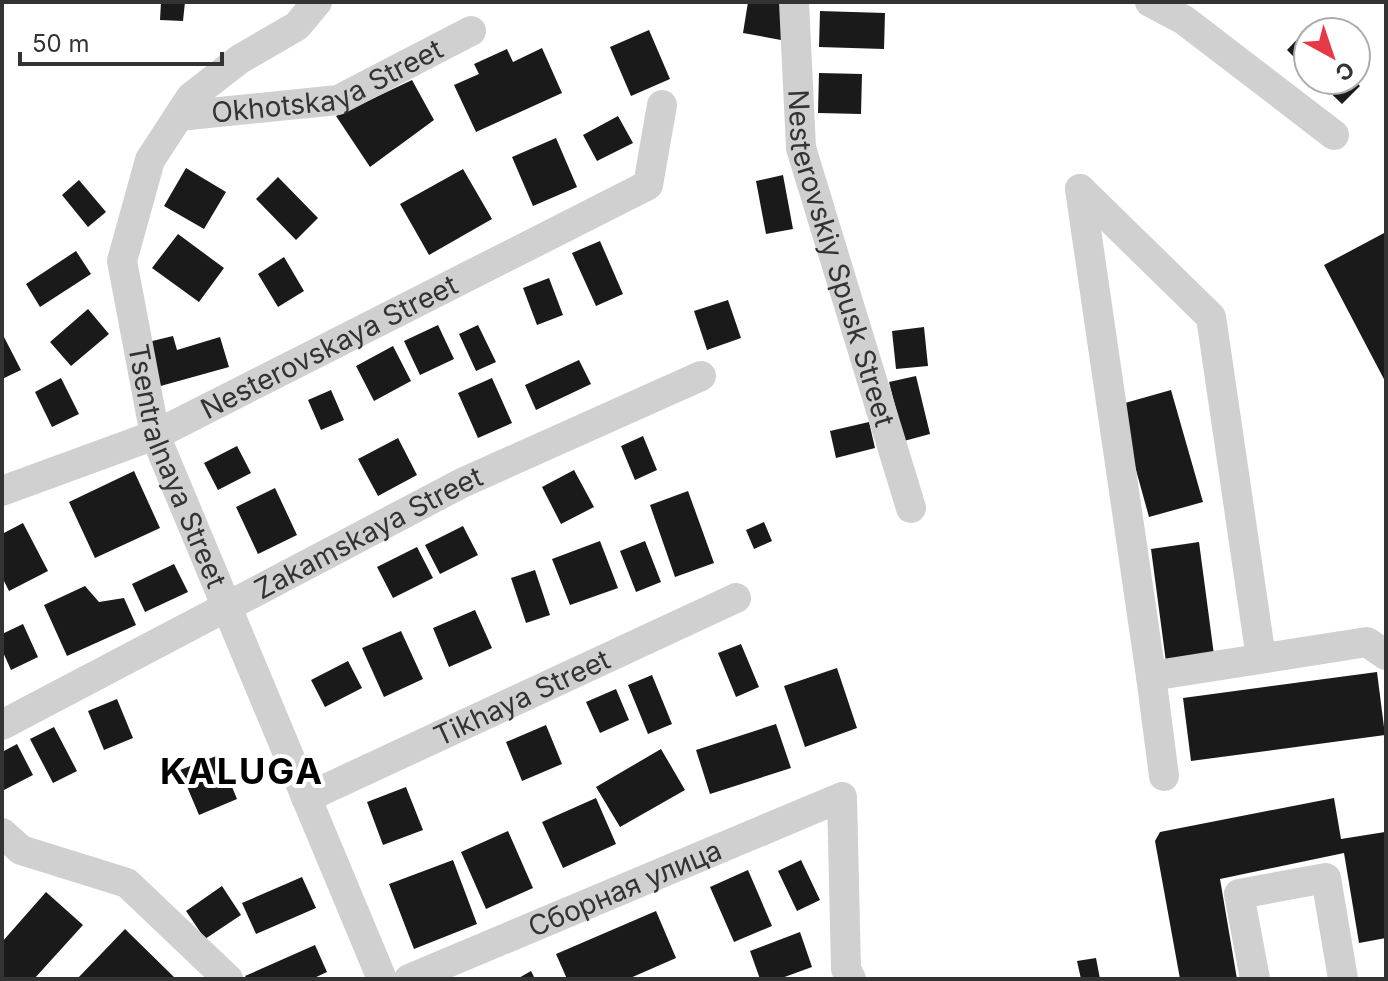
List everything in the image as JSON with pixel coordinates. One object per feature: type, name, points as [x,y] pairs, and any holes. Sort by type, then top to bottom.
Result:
[{"type":"street","name":"Tsentralnaya Street","points":[[317,2],[297,26],[240,59],[191,97],[150,160],[122,261],[155,435],[382,979]]},
{"type":"street","name":"Nesterovskiy Spusk Street","points":[[794,2],[801,148],[911,508]]},
{"type":"street","points":[[1150,2],[1184,20],[1334,135]]},
{"type":"street","name":"Okhotskaya Street","points":[[179,116],[338,100],[471,31]]},
{"type":"street","name":"Nesterovskaya Street","points":[[5,485],[155,435],[648,185],[662,105]]},
{"type":"street","points":[[1164,776],[1080,189],[1211,317],[1261,658]]},
{"type":"street","name":"Zakamskaya Street","points":[[2,725],[462,483],[701,376]]},
{"type":"street","name":"Tikhaya Street","points":[[306,798],[736,598]]},
{"type":"street","points":[[1151,676],[1367,642],[1386,655]]},
{"type":"street","name":"Сборная улица","points":[[409,979],[842,797],[846,969],[851,979]]},
{"type":"street","points":[[2,833],[21,850],[127,883],[228,979]]},
{"type":"street","points":[[1255,979],[1239,894],[1326,878],[1343,979]]},
{"type":"building","points":[[161,2],[185,2],[183,21],[160,20]]},
{"type":"building","points":[[748,2],[789,2],[781,40],[743,33]]},
{"type":"building","points":[[820,11],[885,13],[884,49],[819,47]]},
{"type":"building","points":[[649,30],[670,79],[631,96],[610,47]]},
{"type":"building","points":[[542,48],[562,93],[476,132],[454,85],[479,74],[474,64],[507,49],[513,62]]},
{"type":"building","points":[[819,73],[862,74],[861,114],[818,113]]},
{"type":"building","points":[[412,80],[434,120],[370,167],[336,116]]},
{"type":"building","points":[[1334,96],[1350,96],[1342,104]]},
{"type":"building","points":[[618,116],[633,143],[597,161],[583,135]]},
{"type":"building","points":[[556,138],[577,187],[533,206],[512,157]]},
{"type":"building","points":[[186,168],[226,192],[204,229],[164,206]]},
{"type":"building","points":[[463,169],[492,219],[429,255],[400,204]]},
{"type":"building","points":[[783,175],[793,229],[766,234],[756,181]]},
{"type":"building","points":[[278,177],[318,218],[296,240],[256,199]]},
{"type":"building","points":[[79,180],[106,212],[88,227],[62,195]]},
{"type":"building","points":[[1386,232],[1386,383],[1324,265]]},
{"type":"building","points":[[178,234],[224,268],[199,302],[152,268]]},
{"type":"building","points":[[600,241],[623,294],[596,306],[572,253]]},
{"type":"building","points":[[76,251],[91,274],[40,307],[26,284]]},
{"type":"building","points":[[284,257],[304,291],[278,307],[258,274]]},
{"type":"building","points":[[549,278],[563,315],[537,325],[523,288]]},
{"type":"building","points":[[728,300],[741,338],[707,350],[694,311]]},
{"type":"building","points":[[88,309],[109,334],[71,366],[50,342]]},
{"type":"building","points":[[438,325],[454,359],[420,375],[404,341]]},
{"type":"building","points":[[478,325],[496,362],[476,371],[459,334]]},
{"type":"building","points":[[924,327],[928,366],[896,369],[892,331]]},
{"type":"building","points":[[173,336],[177,350],[220,337],[229,367],[157,387],[144,343]]},
{"type":"building","points":[[2,338],[21,370],[2,379]]},
{"type":"building","points":[[393,346],[411,381],[374,401],[356,366]]},
{"type":"building","points":[[579,360],[591,384],[536,410],[525,385]]},
{"type":"building","points":[[916,376],[930,434],[904,441],[889,382]]},
{"type":"building","points":[[61,378],[79,414],[52,427],[35,392]]},
{"type":"building","points":[[492,378],[512,423],[478,438],[458,393]]},
{"type":"building","points":[[331,390],[344,420],[321,430],[308,400]]},
{"type":"building","points":[[1171,390],[1203,502],[1149,517],[1118,405]]},
{"type":"building","points":[[869,422],[875,448],[836,458],[830,431]]},
{"type":"building","points":[[643,436],[657,470],[635,480],[621,446]]},
{"type":"building","points":[[398,438],[417,475],[378,496],[358,459]]},
{"type":"building","points":[[237,446],[251,473],[218,490],[204,463]]},
{"type":"building","points":[[574,470],[594,507],[561,524],[542,487]]},
{"type":"building","points":[[134,471],[160,528],[95,558],[69,502]]},
{"type":"building","points":[[275,488],[297,535],[258,554],[236,507]]},
{"type":"building","points":[[688,491],[714,563],[675,577],[650,505]]},
{"type":"building","points":[[764,522],[772,541],[754,549],[746,530]]},
{"type":"building","points":[[23,523],[48,571],[9,591],[2,577],[2,534]]},
{"type":"building","points":[[463,526],[478,555],[440,574],[425,545]]},
{"type":"building","points":[[600,541],[618,588],[570,605],[552,559]]},
{"type":"building","points":[[645,541],[661,582],[636,592],[620,551]]},
{"type":"building","points":[[1199,542],[1214,655],[1166,662],[1151,549]]},
{"type":"building","points":[[417,547],[433,578],[393,598],[377,567]]},
{"type":"building","points":[[174,564],[188,592],[145,612],[132,584]]},
{"type":"building","points":[[535,570],[550,615],[526,623],[511,578]]},
{"type":"building","points":[[85,586],[99,602],[124,598],[136,625],[67,656],[44,605]]},
{"type":"building","points":[[475,610],[492,648],[449,667],[433,628]]},
{"type":"building","points":[[23,624],[38,657],[11,670],[2,650],[2,634]]},
{"type":"building","points":[[401,631],[423,679],[384,697],[362,648]]},
{"type":"building","points":[[741,644],[759,687],[736,697],[718,653]]},
{"type":"building","points":[[348,661],[362,688],[325,707],[311,680]]},
{"type":"building","points":[[837,668],[857,728],[805,747],[784,686]]},
{"type":"building","points":[[1377,672],[1385,735],[1191,761],[1183,698]]},
{"type":"building","points":[[652,675],[672,724],[648,734],[628,685]]},
{"type":"building","points":[[616,689],[629,720],[600,733],[586,702]]},
{"type":"building","points":[[117,699],[133,738],[104,750],[88,711]]},
{"type":"building","points":[[776,724],[791,768],[710,794],[696,750]]},
{"type":"building","points":[[546,725],[562,764],[522,781],[506,742]]},
{"type":"building","points":[[54,727],[77,771],[53,783],[30,739]]},
{"type":"building","points":[[17,744],[33,775],[2,791],[2,752]]},
{"type":"building","points":[[661,749],[685,790],[620,827],[596,787]]},
{"type":"building","points":[[219,755],[237,799],[199,815],[180,770]]},
{"type":"building","points":[[406,787],[423,830],[383,845],[367,802]]},
{"type":"building","points":[[596,798],[616,844],[563,868],[542,822]]},
{"type":"building","points":[[1334,798],[1341,839],[1385,832],[1386,938],[1359,943],[1344,853],[1220,879],[1237,979],[1180,979],[1155,841],[1160,832]]},
{"type":"building","points":[[508,831],[533,888],[486,909],[461,852]]},
{"type":"building","points":[[453,860],[477,924],[414,949],[389,884]]},
{"type":"building","points":[[801,860],[820,900],[797,911],[778,871]]},
{"type":"building","points":[[748,870],[772,926],[734,942],[710,887]]},
{"type":"building","points":[[302,877],[316,908],[256,934],[242,903]]},
{"type":"building","points":[[222,886],[241,915],[205,939],[186,911]]},
{"type":"building","points":[[46,892],[83,925],[34,979],[2,979],[2,942]]},
{"type":"building","points":[[656,911],[676,958],[628,979],[567,979],[556,954]]},
{"type":"building","points":[[125,929],[176,979],[77,979]]},
{"type":"building","points":[[800,932],[812,967],[779,979],[760,979],[750,951]]},
{"type":"building","points":[[315,945],[327,972],[312,979],[247,979],[245,976]]},
{"type":"building","points":[[1096,958],[1100,979],[1081,979],[1077,961]]},
{"type":"building","points":[[531,971],[535,979],[517,979]]},
{"type":"district","name":"KALUGA","points":[[242,771]]}]
